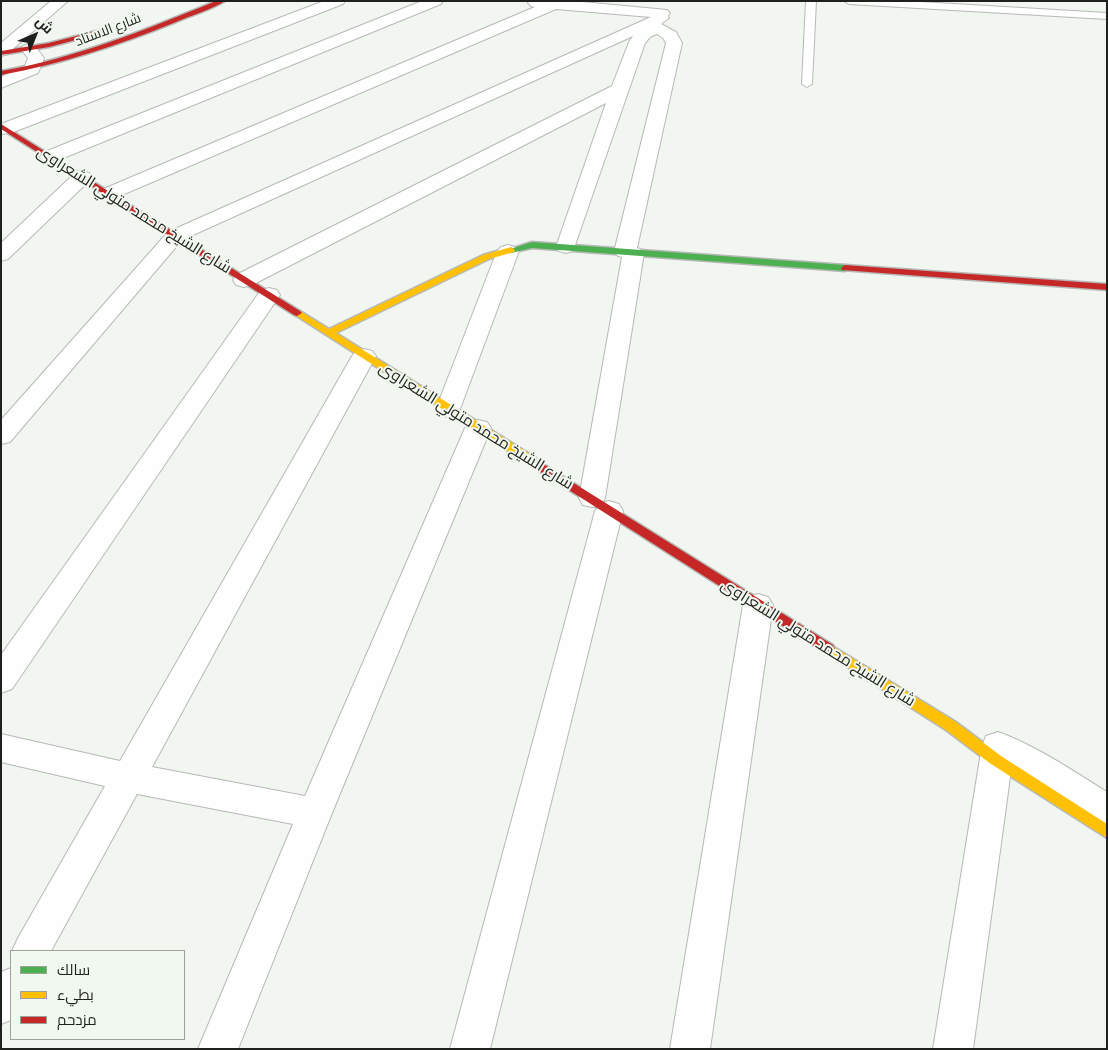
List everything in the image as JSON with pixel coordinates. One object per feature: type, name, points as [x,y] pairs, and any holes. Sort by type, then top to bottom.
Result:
[{"type":"street","points":[[1,52],[62,1]]},
{"type":"street","name":"شارع الاستاد","points":[[1,73],[66,61],[103,49],[222,1]]},
{"type":"street","points":[[5,132],[338,1]]},
{"type":"street","points":[[49,157],[436,1]]},
{"type":"street","points":[[524,2],[662,15]]},
{"type":"street","points":[[108,194],[553,5]]},
{"type":"street","points":[[566,247],[619,89],[640,38],[662,15]]},
{"type":"street","points":[[1,436],[175,236],[662,15]]},
{"type":"street","points":[[470,1049],[601,504],[629,253],[674,43],[662,15]]},
{"type":"street","points":[[10,24],[36,24]]},
{"type":"street","name":"شارع الاستاد","points":[[1,52],[29,49],[116,27]]},
{"type":"street","points":[[1,83],[32,68],[36,58],[29,49]]},
{"type":"street","points":[[244,280],[619,89]]},
{"type":"street","name":"شارع الشيخ محمد متولي الشعراوى","points":[[5,132],[82,177],[758,605],[997,753],[1107,832]]},
{"type":"street","points":[[1,255],[82,177]]},
{"type":"street","points":[[329,333],[480,260],[532,245],[1107,287]]},
{"type":"street","points":[[448,409],[508,251]]},
{"type":"street","points":[[1,680],[269,295]]},
{"type":"street","points":[[32,950],[364,356]]},
{"type":"street","points":[[218,1049],[315,813],[478,428]]},
{"type":"street","points":[[690,1049],[758,605]]},
{"type":"street","points":[[1,748],[128,777],[315,813]]},
{"type":"street","points":[[953,1049],[997,753]]},
{"type":"street","name":"شارع الشيخ محمد متولي الشعراوى","points":[[997,753],[1059,780],[1107,811]]},
{"type":"street","points":[[1,1005],[10,989]]},
{"type":"lane","points":[[807,84],[811,1]]},
{"type":"lane","points":[[849,1],[910,3],[1107,16]]},
{"type":"traffic: fast","points":[[511,250],[532,245],[845,268]]},
{"type":"traffic: slow","points":[[329,333],[486,257],[511,250]]},
{"type":"traffic: slow","points":[[297,313],[532,461]]},
{"type":"traffic: slow","points":[[829,649],[951,726],[996,760],[1107,832]]},
{"type":"traffic: jam","points":[[1,73],[30,68],[86,53],[141,34],[222,1]]},
{"type":"traffic: jam","points":[[1,53],[49,45],[100,32]]},
{"type":"traffic: jam","points":[[1,126],[297,313]]},
{"type":"traffic: jam","points":[[845,268],[1107,287]]},
{"type":"traffic: jam","points":[[532,461],[829,649]]}]
